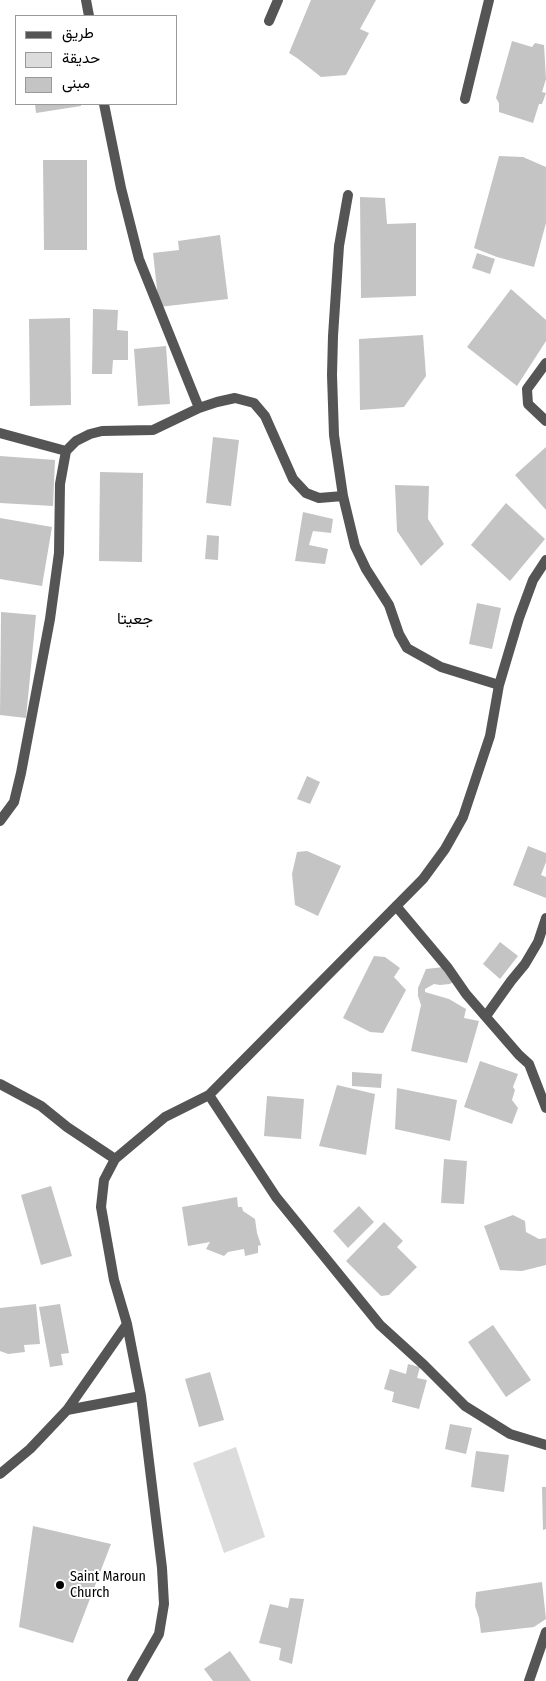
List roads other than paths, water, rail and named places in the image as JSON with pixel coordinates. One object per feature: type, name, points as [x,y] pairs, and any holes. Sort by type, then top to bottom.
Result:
[{"type":"street","points":[[86,0],[89,15]]},
{"type":"street","points":[[269,21],[278,0]]},
{"type":"street","points":[[466,99],[489,0]]},
{"type":"street","points":[[104,105],[120,188],[139,259],[199,408]]},
{"type":"street","points":[[348,195],[339,246],[332,375],[334,435],[343,496],[355,546],[366,569],[389,605],[399,634],[407,648],[441,667],[499,685]]},
{"type":"street","points":[[546,363],[527,389],[528,404],[546,421]]},
{"type":"street","points":[[0,820],[14,802],[21,773],[50,619],[58,553],[60,484],[66,452],[76,441],[90,434],[102,431],[152,430],[199,408],[235,398],[254,403],[266,416],[293,479],[306,493],[319,498],[343,496]]},
{"type":"street","points":[[0,433],[66,452]]},
{"type":"street","points":[[132,1681],[159,1634],[164,1604],[162,1568],[141,1396],[127,1324],[114,1280],[101,1207],[104,1180],[115,1159],[165,1117],[209,1095],[423,879],[445,849],[463,817],[490,736],[499,685],[519,618],[533,580],[546,560]]},
{"type":"street","points":[[396,906],[486,1016],[529,1064],[546,1108]]},
{"type":"street","points":[[486,1016],[525,964],[538,942],[546,918]]},
{"type":"street","points":[[0,1084],[41,1106],[67,1127],[115,1159]]},
{"type":"street","points":[[209,1095],[276,1197],[380,1325],[465,1406],[510,1434],[546,1445]]},
{"type":"street","points":[[0,1474],[30,1449],[67,1410],[127,1324]]},
{"type":"street","points":[[67,1410],[141,1396]]},
{"type":"street","points":[[529,1681],[546,1632]]},
{"type":"place","name":"Saint Maroun Church","points":[[60,1585]]},
{"type":"district","name":"جعيتا","points":[[135,620]]}]
